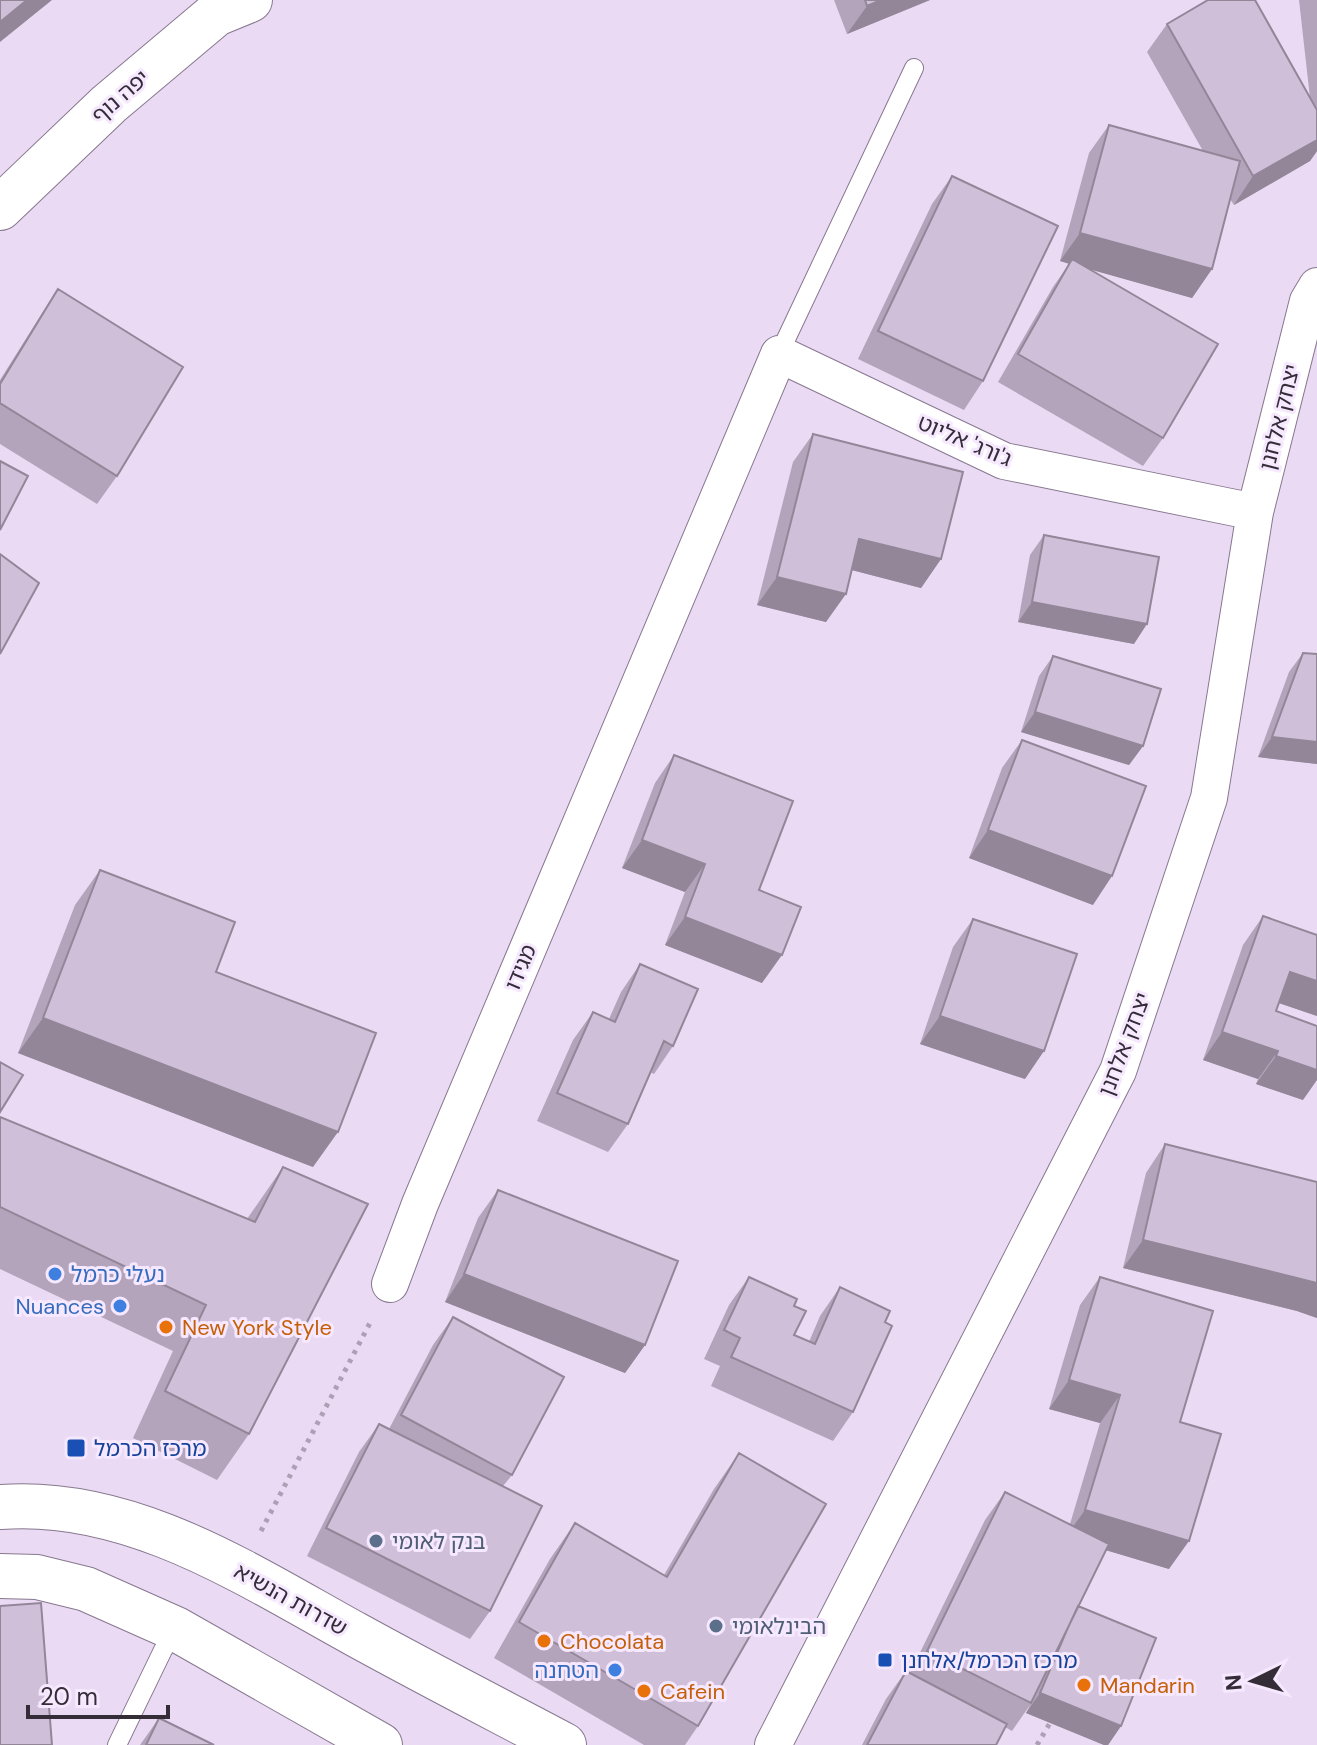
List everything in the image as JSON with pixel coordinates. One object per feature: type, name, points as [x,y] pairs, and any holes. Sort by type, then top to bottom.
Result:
[{"type":"street","name":"יפה נוף","points":[[0,208],[109,104],[216,14],[250,0]]},
{"type":"street","name":"יצחק אלחנן","points":[[773,1745],[1118,1071],[1209,798],[1255,512],[1308,301],[1317,286]]},
{"type":"street","name":"ג'ורג' אליוט","points":[[779,354],[1004,461],[1255,512]]},
{"type":"street","name":"מגידו","points":[[390,1284],[420,1204],[779,354]]},
{"type":"street","name":"שדרות הנשיא","points":[[0,1507],[65,1509],[116,1518],[188,1544],[564,1745]]},
{"type":"street","points":[[0,1576],[37,1577],[86,1589],[176,1629],[380,1745]]},
{"type":"lane","points":[[779,354],[914,68]]},
{"type":"lane","points":[[117,1745],[176,1629]]},
{"type":"path","points":[[240,1571],[390,1284]]},
{"type":"path","points":[[1037,1745],[1050,1723]]},
{"type":"building","points":[[0,0],[27,0],[0,22]]},
{"type":"building","points":[[865,0],[881,0],[867,6]]},
{"type":"building","points":[[1208,0],[1255,0],[1317,110],[1317,140],[1253,176],[1167,24]]},
{"type":"building","points":[[1109,125],[1240,161],[1212,269],[1080,233]]},
{"type":"building","points":[[952,176],[1058,226],[983,381],[878,331]]},
{"type":"building","points":[[1072,259],[1218,344],[1163,438],[1018,354]]},
{"type":"building","points":[[58,289],[183,367],[117,476],[0,403],[0,384]]},
{"type":"building","points":[[813,434],[963,472],[941,559],[859,539],[846,594],[777,577]]},
{"type":"building","points":[[0,461],[28,476],[0,530]]},
{"type":"building","points":[[1044,535],[1159,557],[1147,624],[1032,602]]},
{"type":"building","points":[[0,554],[39,583],[0,654]]},
{"type":"building","points":[[1303,653],[1317,654],[1317,742],[1272,737]]},
{"type":"building","points":[[1053,656],[1161,689],[1143,746],[1035,712]]},
{"type":"building","points":[[1022,740],[1146,786],[1112,876],[988,830]]},
{"type":"building","points":[[674,755],[793,801],[759,890],[801,907],[782,955],[685,917],[705,864],[642,840]]},
{"type":"building","points":[[100,870],[235,922],[216,972],[376,1033],[338,1132],[43,1018]]},
{"type":"building","points":[[1263,916],[1317,935],[1317,981],[1290,972],[1276,1011],[1317,1026],[1317,1070],[1276,1056],[1278,1051],[1222,1032]]},
{"type":"building","points":[[973,919],[1077,954],[1044,1051],[940,1016]]},
{"type":"building","points":[[640,964],[698,989],[673,1046],[664,1041],[628,1124],[557,1093],[593,1012],[615,1022]]},
{"type":"building","points":[[0,1062],[23,1075],[0,1112]]},
{"type":"building","points":[[0,1117],[255,1222],[283,1167],[368,1204],[249,1434],[165,1391],[206,1305],[0,1207]]},
{"type":"building","points":[[1165,1144],[1317,1182],[1317,1283],[1143,1240]]},
{"type":"building","points":[[498,1190],[678,1261],[645,1345],[464,1274]]},
{"type":"building","points":[[749,1277],[797,1299],[794,1306],[806,1311],[794,1335],[815,1344],[840,1287],[890,1311],[885,1322],[892,1326],[853,1412],[731,1357],[740,1338],[724,1330]]},
{"type":"building","points":[[1100,1277],[1213,1311],[1180,1422],[1221,1434],[1189,1541],[1085,1510],[1120,1395],[1069,1380]]},
{"type":"building","points":[[453,1317],[564,1377],[512,1475],[401,1415]]},
{"type":"building","points":[[379,1424],[542,1506],[490,1611],[326,1528]]},
{"type":"building","points":[[739,1453],[826,1504],[698,1726],[519,1622],[575,1523],[667,1577]]},
{"type":"building","points":[[1005,1492],[1109,1544],[1031,1703],[927,1651]]},
{"type":"building","points":[[41,1603],[52,1745],[0,1745],[0,1606]]},
{"type":"building","name":"Mandarin","points":[[1078,1606],[1156,1638],[1121,1726],[1040,1693]]},
{"type":"building","points":[[906,1671],[1007,1724],[996,1745],[867,1745]]},
{"type":"building","points":[[159,1718],[214,1745],[146,1745]]},
{"type":"place","name":"נעלי כרמל","points":[[55,1274]]},
{"type":"place","name":"Nuances","points":[[120,1306]]},
{"type":"place","name":"New York Style","points":[[166,1327]]},
{"type":"place","name":"מרכז הכרמל","points":[[76,1448]]},
{"type":"place","name":"בנק לאומי","points":[[376,1541]]},
{"type":"place","name":"הבינלאומי","points":[[716,1626]]},
{"type":"place","name":"Chocolata","points":[[544,1641]]},
{"type":"place","name":"מרכז הכרמל/אלחנן","points":[[885,1660]]},
{"type":"place","name":"הטחנה","points":[[615,1670]]},
{"type":"place","name":"Mandarin","points":[[1084,1685]]},
{"type":"place","name":"Cafein","points":[[644,1691]]}]
